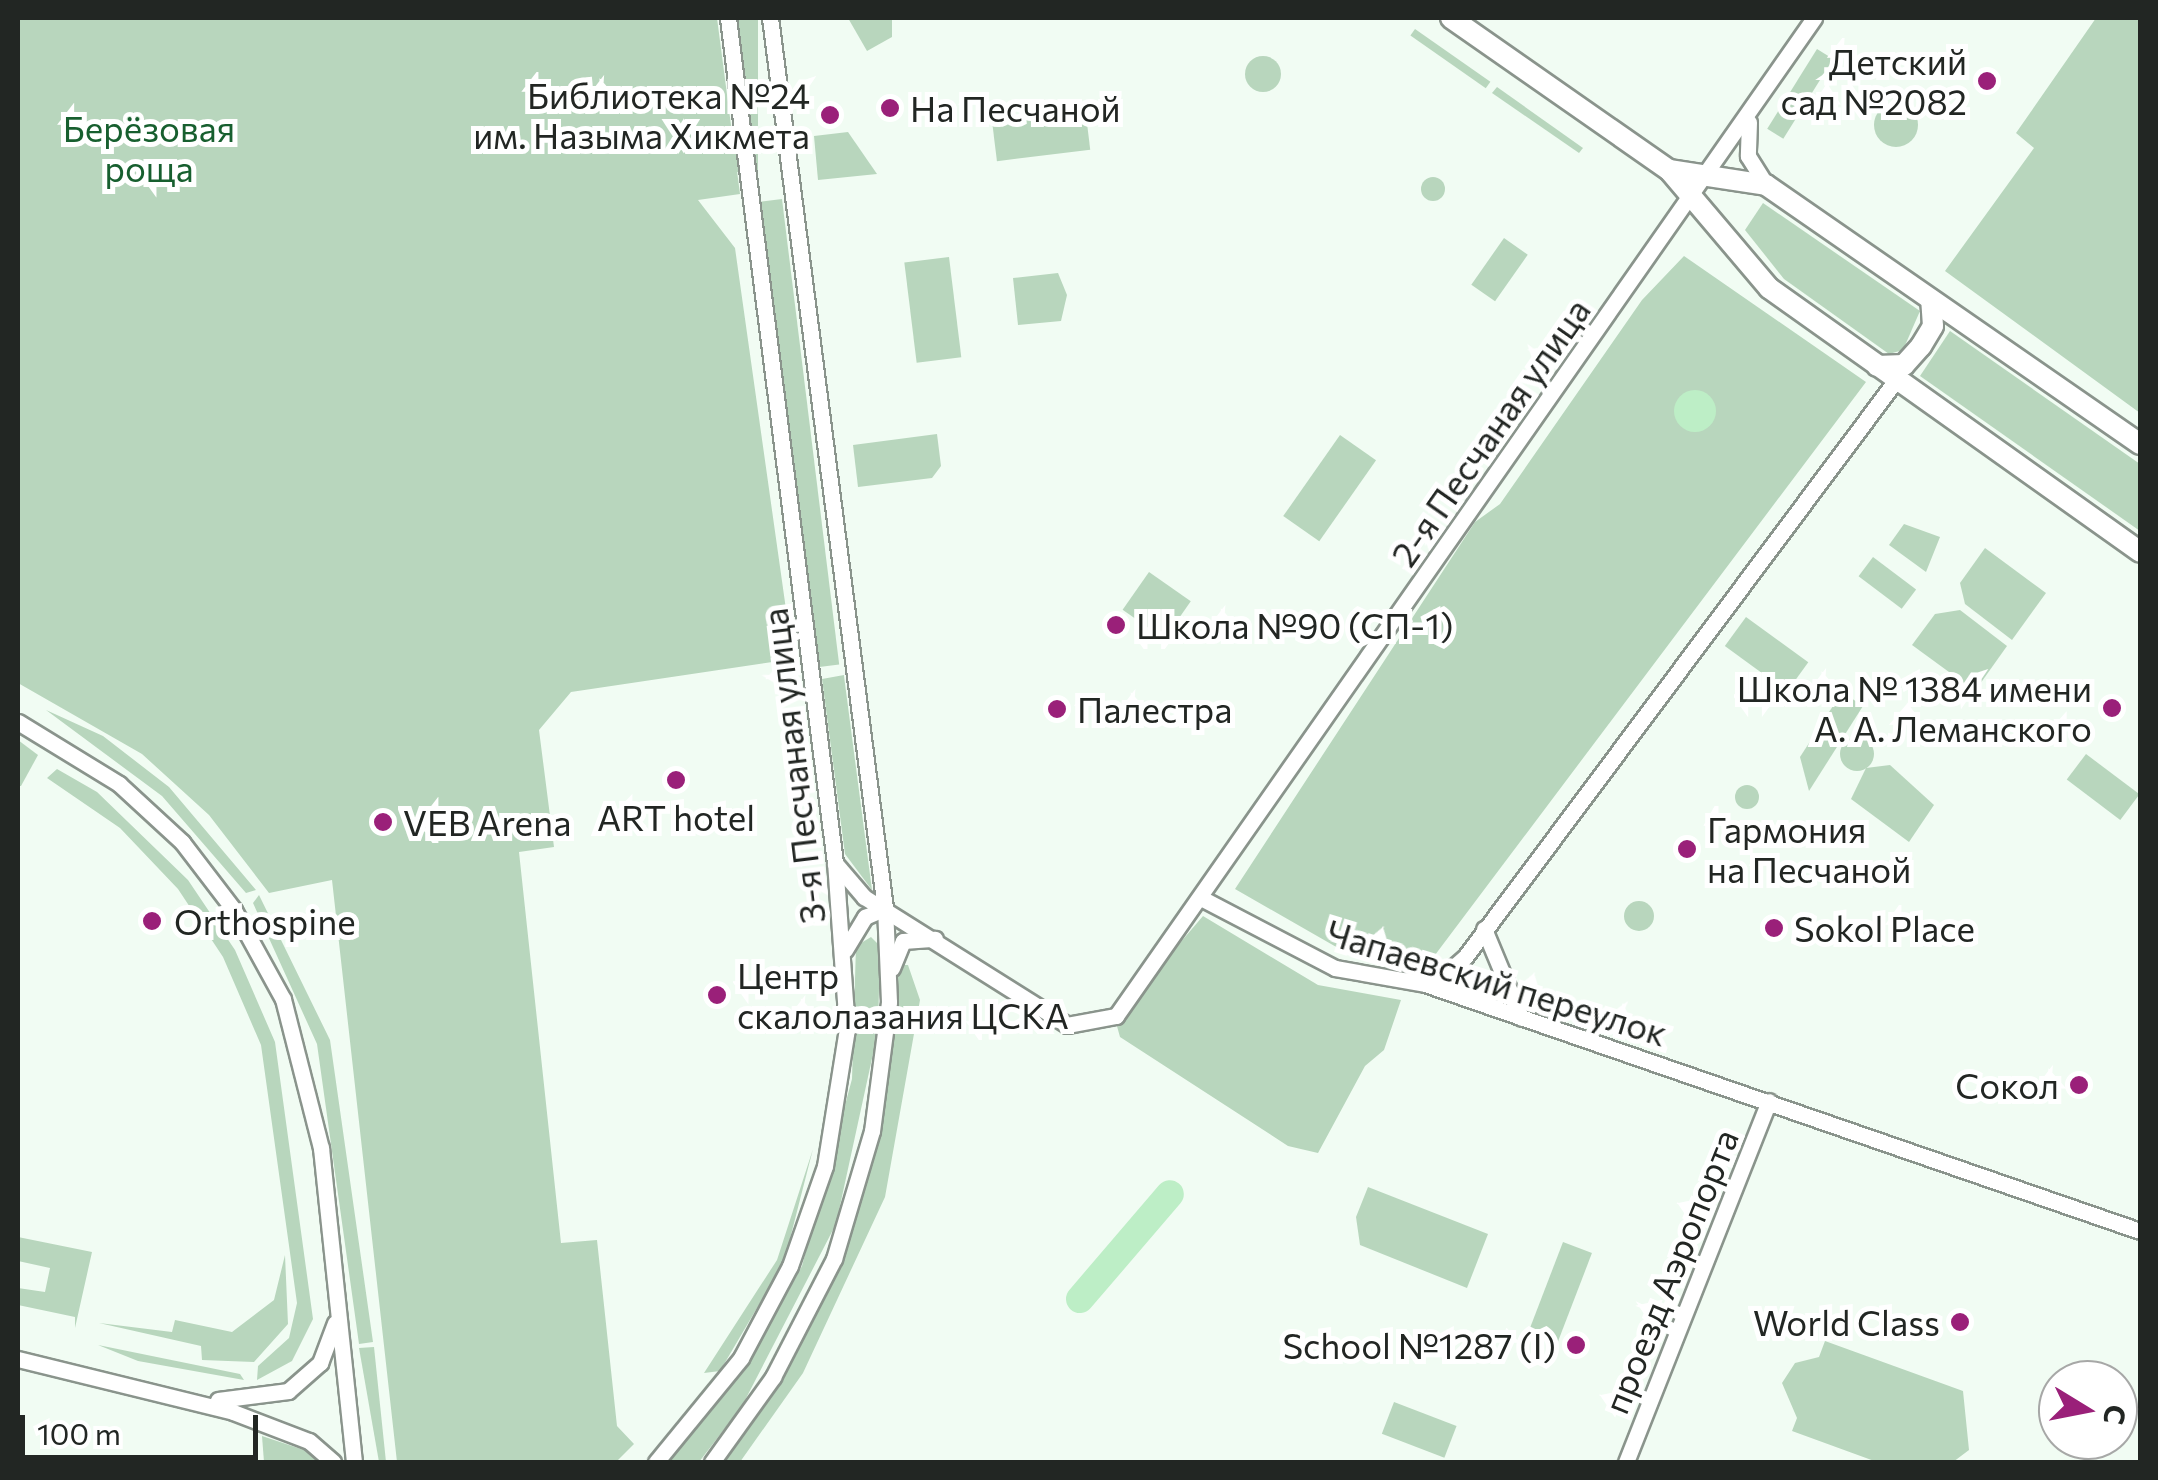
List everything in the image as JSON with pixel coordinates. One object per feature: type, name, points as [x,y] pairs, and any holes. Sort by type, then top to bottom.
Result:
[{"type":"main road","points":[[1451,18],[1669,170],[1769,288],[2140,552]]},
{"type":"main road","points":[[1669,170],[1766,186],[2140,444]]},
{"type":"main road","points":[[1875,366],[1904,365],[1920,346],[1933,326],[1930,300]]},
{"type":"street","name":"3-я Песчаная улица","points":[[656,1462],[741,1358],[810,1215],[841,1078],[844,950],[835,863],[728,18]]},
{"type":"street","name":"3-я Песчаная улица","points":[[712,1462],[774,1378],[834,1259],[872,1131],[889,976],[885,908],[770,18]]},
{"type":"street","name":"2-я Песчаная улица","points":[[1201,898],[1751,114],[1814,18]]},
{"type":"street","points":[[1751,114],[1748,156],[1766,186]]},
{"type":"street","points":[[1432,986],[1484,929],[1896,380]]},
{"type":"street","points":[[18,722],[119,784],[182,842],[259,950],[310,1092],[354,1462]]},
{"type":"street","points":[[835,863],[864,897],[1086,1028],[1116,1016],[1201,898]]},
{"type":"street","name":"Чапаевский переулок","points":[[1201,898],[1334,968],[1432,986],[2140,1231]]},
{"type":"street","points":[[844,950],[865,917],[885,908]]},
{"type":"street","points":[[1484,929],[1520,1018]]},
{"type":"street","points":[[889,976],[902,942],[938,940]]},
{"type":"street","name":"проезд Аэропорта","points":[[1626,1462],[1769,1101]]},
{"type":"street","points":[[187,1398],[235,1402],[288,1391],[320,1363],[336,1309]]},
{"type":"street","points":[[18,1359],[187,1398],[292,1432],[332,1462]]},
{"type":"green space","name":"VEB Arena","points":[[18,18],[717,18],[740,194],[698,200],[735,248],[793,659],[571,692],[539,730],[554,847],[519,852],[561,1243],[597,1240],[617,1426],[634,1444],[616,1462],[397,1462],[332,880],[269,893],[209,815],[142,754],[18,683]]},
{"type":"green space","points":[[734,18],[758,18],[758,172],[734,172]]},
{"type":"green space","points":[[848,18],[892,18],[892,37],[867,51]]},
{"type":"green space","points":[[2096,18],[2140,18],[2140,413],[1945,271],[2034,148],[2016,133]]},
{"type":"green space","points":[[1415,29],[1490,82],[1486,88],[1410,36]]},
{"type":"green space","points":[[1817,49],[1833,59],[1783,139],[1767,129]]},
{"type":"green space","points":[[1263,56],[1275,62],[1281,74],[1275,86],[1263,92],[1251,86],[1245,74],[1251,62]]},
{"type":"green space","points":[[1497,87],[1583,148],[1579,153],[1492,93]]},
{"type":"green space","points":[[1896,103],[1912,109],[1918,125],[1912,141],[1896,147],[1880,141],[1874,125],[1880,109]]},
{"type":"green space","points":[[1085,107],[1090,150],[997,161],[992,118]]},
{"type":"green space","points":[[848,132],[877,174],[818,180],[814,136]]},
{"type":"green space","points":[[1433,177],[1442,180],[1442,198],[1433,201],[1424,198],[1421,189],[1424,180]]},
{"type":"green space","points":[[782,199],[839,665],[817,667],[760,202]]},
{"type":"green space","points":[[1763,203],[1920,311],[1903,350],[1889,354],[1784,279],[1745,230]]},
{"type":"green space","points":[[1504,238],[1528,255],[1495,301],[1471,285]]},
{"type":"green space","points":[[1684,256],[1866,382],[1435,955],[1345,952],[1235,889],[1475,522],[1500,504],[1642,300]]},
{"type":"green space","points":[[949,257],[961,357],[917,363],[904,262]]},
{"type":"green space","points":[[1058,273],[1067,295],[1061,321],[1018,325],[1013,278]]},
{"type":"green space","points":[[1950,331],[2140,464],[2140,531],[1920,376]]},
{"type":"green space","points":[[937,434],[941,466],[932,478],[858,487],[853,445]]},
{"type":"green space","points":[[1340,435],[1376,460],[1319,541],[1283,516]]},
{"type":"green space","points":[[1904,524],[1940,537],[1926,572],[1889,545]]},
{"type":"green space","points":[[1985,548],[2046,593],[2012,640],[1965,604],[1960,583]]},
{"type":"green space","points":[[1873,557],[1916,589],[1902,609],[1859,576]]},
{"type":"green space","points":[[1149,572],[1191,601],[1164,639],[1123,610]]},
{"type":"green space","points":[[1960,610],[2007,646],[1975,691],[1912,645],[1935,614]]},
{"type":"green space","points":[[1746,617],[1808,662],[1787,691],[1725,646]]},
{"type":"green space","points":[[844,675],[872,890],[845,854],[822,679]]},
{"type":"green space","points":[[1842,692],[1863,706],[1809,791],[1800,757]]},
{"type":"green space","points":[[46,710],[103,736],[169,787],[256,890],[246,893],[162,796]]},
{"type":"green space","points":[[1857,737],[1869,742],[1874,754],[1869,766],[1857,771],[1845,766],[1840,754],[1845,742]]},
{"type":"green space","points":[[18,740],[38,755],[21,786],[18,786]]},
{"type":"green space","points":[[2086,754],[2140,794],[2120,820],[2067,780]]},
{"type":"green space","points":[[1890,765],[1934,805],[1909,842],[1851,799],[1866,768]]},
{"type":"green space","points":[[57,769],[97,792],[188,880],[235,950],[275,1042],[313,1319],[292,1361],[257,1380],[258,1366],[289,1338],[297,1303],[261,1045],[223,957],[178,889],[120,828],[47,778]]},
{"type":"green space","points":[[1742,785],[1752,785],[1759,797],[1752,809],[1742,809],[1735,802],[1735,792]]},
{"type":"green space","points":[[259,895],[330,1040],[373,1342],[359,1344],[317,1044],[253,903]]},
{"type":"green space","points":[[1639,901],[1653,910],[1654,916],[1645,930],[1639,931],[1625,922],[1624,916],[1633,902]]},
{"type":"green space","points":[[1203,916],[1318,985],[1401,1000],[1384,1050],[1365,1066],[1318,1153],[1288,1146],[1120,1037],[1115,1019]]},
{"type":"green space","points":[[871,937],[880,946],[878,1031],[836,1224],[742,1406],[699,1462],[669,1462],[749,1363],[802,1266],[852,1079],[856,946]]},
{"type":"green space","points":[[899,965],[908,965],[920,1000],[885,1197],[803,1373],[740,1462],[723,1462],[780,1381],[843,1262],[881,1133]]},
{"type":"green space","points":[[813,1149],[784,1262],[720,1371],[704,1373],[777,1260]]},
{"type":"green space","points":[[1368,1187],[1488,1234],[1467,1288],[1360,1245],[1356,1217]]},
{"type":"green space","points":[[18,1237],[92,1252],[75,1328],[75,1317],[18,1305],[18,1288],[45,1292],[50,1268],[18,1261]]},
{"type":"green space","points":[[1563,1242],[1592,1253],[1557,1345],[1528,1333]]},
{"type":"green space","points":[[285,1255],[288,1324],[254,1362],[202,1360],[201,1346],[99,1323],[172,1332],[175,1320],[232,1332],[274,1300]]},
{"type":"green space","points":[[1825,1341],[1963,1391],[1969,1450],[1953,1462],[1877,1462],[1792,1431],[1797,1418],[1782,1383],[1795,1363],[1819,1357]]},
{"type":"green space","points":[[98,1345],[240,1374],[244,1380],[138,1361]]},
{"type":"green space","points":[[374,1347],[386,1462],[379,1462],[359,1348]]},
{"type":"green space","points":[[1394,1402],[1457,1426],[1444,1458],[1382,1434]]},
{"type":"green space","points":[[262,1436],[304,1450],[319,1462],[264,1462]]},
{"type":"shaded area","points":[[1695,390],[1710,396],[1716,411],[1710,426],[1695,432],[1680,426],[1674,411],[1680,396]]},
{"type":"waterway","points":[[1080,1299],[1170,1194]]},
{"type":"place","name":"Детский сад №2082","points":[[1987,81]]},
{"type":"place","name":"На Песчаной","points":[[890,108]]},
{"type":"place","name":"Библиотека №24 им. Назыма Хикмета","points":[[830,115]]},
{"type":"place","name":"Школа №90 (СП-1)","points":[[1116,625]]},
{"type":"place","name":"Школа № 1384 имени А. А. Леманского","points":[[2112,708]]},
{"type":"place","name":"Палестра","points":[[1057,709]]},
{"type":"place","name":"ART hotel","points":[[676,780]]},
{"type":"place","name":"VEB Arena","points":[[383,822]]},
{"type":"place","name":"Гармония на Песчаной","points":[[1687,849]]},
{"type":"place","name":"Orthospine","points":[[152,921]]},
{"type":"place","name":"Sokol Place","points":[[1774,928]]},
{"type":"place","name":"Центр скалолазания ЦСКА","points":[[717,995]]},
{"type":"place","name":"Сокол","points":[[2079,1085]]},
{"type":"place","name":"World Class","points":[[1960,1322]]},
{"type":"place","name":"School №1287 (I)","points":[[1576,1345]]},
{"type":"park label","name":"Берёзовая роща","points":[[149,148]]}]
